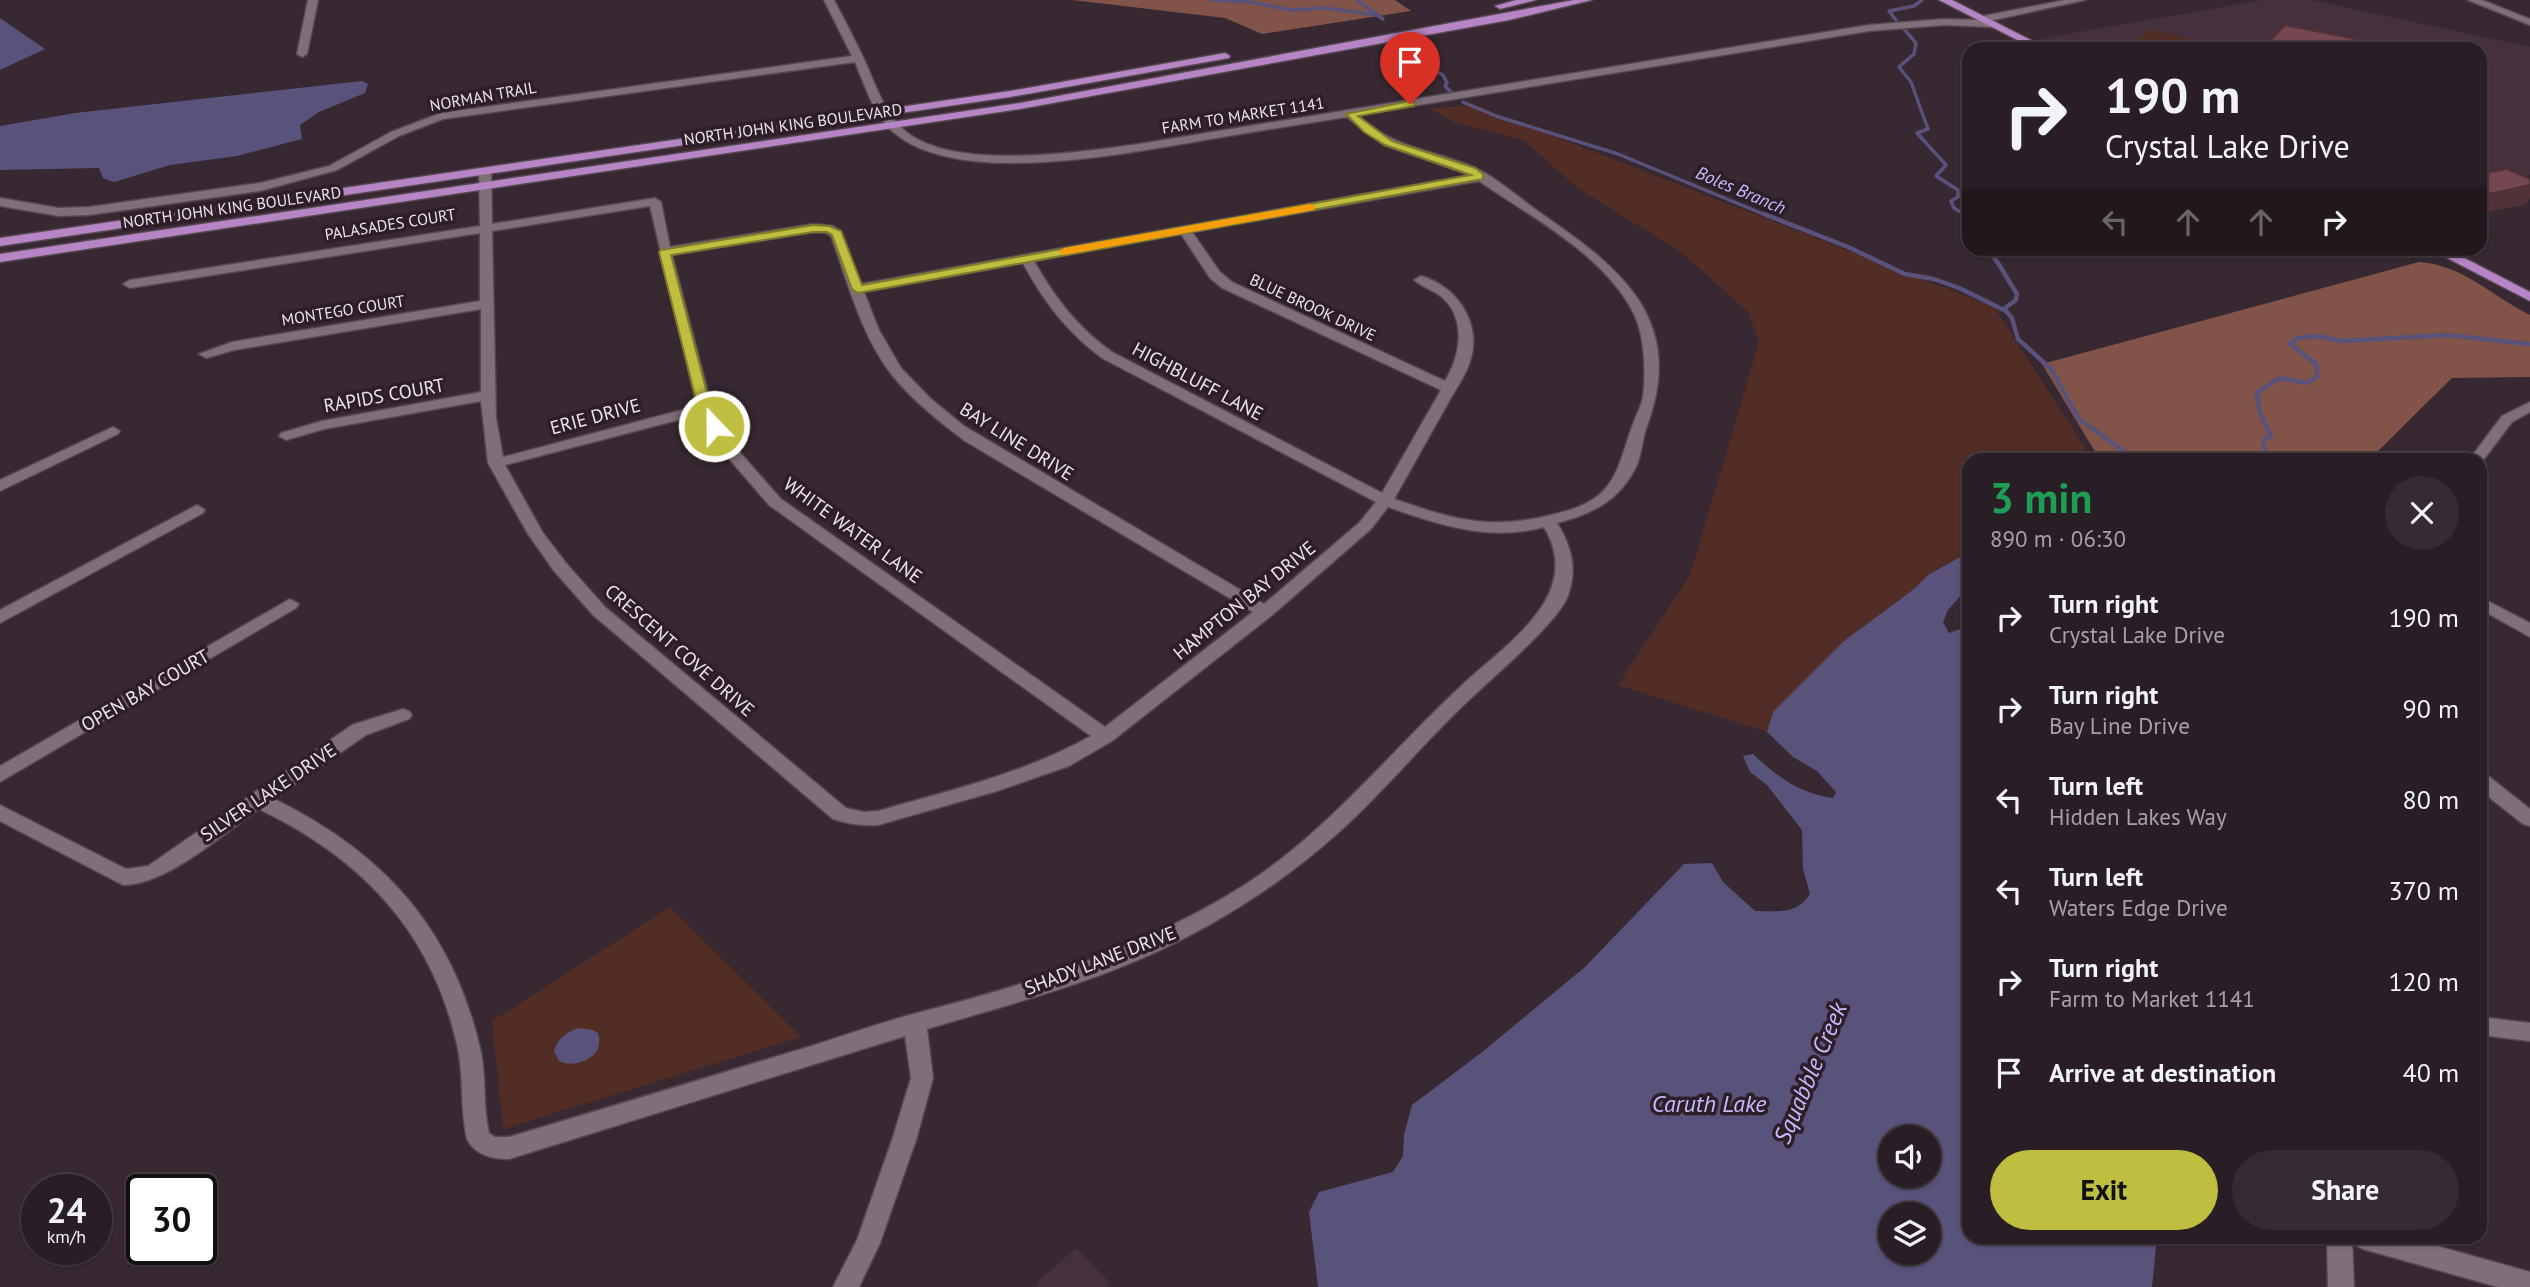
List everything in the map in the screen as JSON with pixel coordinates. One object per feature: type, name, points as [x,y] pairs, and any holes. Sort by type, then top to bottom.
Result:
[{"type":"main road","name":"NORTH JOHN KING BOULEVARD","points":[[0,242],[1010,94],[1531,0]]},
{"type":"main road","name":"NORTH JOHN KING BOULEVARD","points":[[0,258],[1033,103],[1509,17],[1587,0]]},
{"type":"main road","points":[[1944,0],[2029,42]]},
{"type":"main road","points":[[1314,40],[1326,50]]},
{"type":"main road","points":[[2450,256],[2530,297]]},
{"type":"street","points":[[302,54],[313,0]]},
{"type":"street","name":"FARM TO MARKET 1141","points":[[829,0],[884,112],[903,135],[937,150],[984,158],[1021,159],[1086,154],[1351,114],[1869,28],[1988,21],[2080,0]]},
{"type":"street","points":[[2473,0],[2530,22]]},
{"type":"street","name":"NORMAN TRAIL","points":[[0,202],[59,212],[89,211],[260,187],[333,168],[395,134],[442,116],[858,58]]},
{"type":"street","name":"HIGHBLUFF LANE","points":[[1027,259],[1065,321],[1078,335],[1107,355],[1385,501],[1448,523],[1495,529],[1525,527],[1584,511],[1609,495],[1629,466],[1638,430],[1650,399],[1651,355],[1642,317],[1624,286],[1601,262],[1479,177],[1459,165],[1388,143],[1368,130],[1351,114]]},
{"type":"street","name":"CRESCENT COVE DRIVE","points":[[485,171],[489,396],[496,463],[536,534],[560,567],[599,611],[840,814],[851,818],[877,818]]},
{"type":"street","points":[[858,289],[1479,177]]},
{"type":"street","name":"PALASADES COURT","points":[[130,284],[655,202]]},
{"type":"street","name":"WHITE WATER LANE","points":[[655,202],[705,408],[723,443],[775,502],[1105,736]]},
{"type":"street","name":"BAY LINE DRIVE","points":[[665,252],[813,228],[829,229],[837,234],[873,328],[888,359],[910,387],[938,413],[970,438],[1265,612]]},
{"type":"street","name":"BLUE BROOK DRIVE","points":[[1184,230],[1215,275],[1227,285],[1450,389]]},
{"type":"street","name":"HAMPTON BAY DRIVE","points":[[877,818],[990,786],[1062,761],[1105,736],[1265,612],[1365,526],[1385,501],[1463,363],[1467,340],[1453,300],[1441,287],[1421,280]]},
{"type":"street","name":"MONTEGO COURT","points":[[206,354],[232,346],[488,304]]},
{"type":"street","name":"RAPIDS COURT","points":[[286,436],[323,425],[489,396]]},
{"type":"street","points":[[2481,453],[2507,419],[2530,406]]},
{"type":"street","name":"ERIE DRIVE","points":[[496,463],[705,408]]},
{"type":"street","points":[[0,486],[113,431]]},
{"type":"street","points":[[0,617],[197,510]]},
{"type":"street","name":"SHADY LANE DRIVE","points":[[257,799],[313,826],[362,861],[404,904],[438,956],[461,1018],[471,1065],[480,1139],[486,1145],[497,1149],[509,1148],[1065,978],[1168,937],[1264,881],[1332,827],[1431,726],[1533,629],[1558,599],[1564,579],[1565,556],[1561,542],[1548,521]]},
{"type":"street","name":"OPEN BAY COURT","points":[[0,775],[290,604]]},
{"type":"street","points":[[2487,606],[2530,631]]},
{"type":"street","name":"SILVER LAKE DRIVE","points":[[0,812],[123,877],[138,877],[155,871],[359,730],[403,715]]},
{"type":"street","points":[[2487,785],[2530,819]]},
{"type":"street","points":[[846,1287],[868,1242],[904,1140],[922,1078],[915,1023]]},
{"type":"street","points":[[2487,1027],[2530,1032]]},
{"type":"street","points":[[2339,1244],[2341,1287]]},
{"type":"street","points":[[2388,1244],[2530,1284]]},
{"type":"shaded area","points":[[1072,0],[1395,0],[1411,11],[1262,34],[1225,18]]},
{"type":"shaded area","points":[[2263,0],[2311,0],[2530,47],[2530,175],[2487,184],[2487,42],[2045,42],[2039,39]]},
{"type":"shaded area","points":[[2154,29],[2201,42],[2134,42]]},
{"type":"shaded area","points":[[1471,104],[1994,307],[2088,453],[1962,453],[1962,556],[1928,575],[1914,589],[1844,641],[1773,712],[1767,732],[1618,685],[1690,575],[1759,342],[1748,312],[1681,252],[1579,189],[1523,140],[1453,122],[1431,109]]},
{"type":"shaded area","points":[[2419,262],[2435,264],[2463,275],[2530,315],[2530,377],[2452,378],[2376,453],[2096,453],[2042,364]]},
{"type":"shaded area","points":[[670,907],[801,1037],[503,1129],[492,1021]]},
{"type":"shaded area","points":[[1076,1248],[1110,1283],[1106,1287],[1038,1287],[1035,1284]]},
{"type":"water","points":[[0,18],[45,49],[0,70]]},
{"type":"water","points":[[362,81],[368,84],[365,93],[319,112],[300,125],[302,139],[237,156],[170,165],[114,182],[103,178],[99,168],[0,170],[0,126],[75,113]]},
{"type":"water","name":"Caruth Lake","points":[[1962,556],[1962,594],[1948,610],[1943,622],[1949,633],[1962,628],[1962,1244],[2156,1244],[2152,1287],[1318,1287],[1309,1212],[1319,1192],[1393,1172],[1403,1156],[1404,1135],[1412,1105],[1481,1053],[1585,967],[1684,864],[1712,863],[1723,882],[1755,911],[1793,909],[1805,901],[1810,894],[1803,869],[1802,830],[1767,785],[1750,772],[1743,756],[1753,754],[1790,783],[1810,793],[1833,798],[1836,792],[1817,771],[1793,757],[1767,732],[1773,712],[1844,641],[1914,589],[1928,575]]},
{"type":"water","points":[[579,1028],[598,1033],[598,1048],[589,1059],[582,1062],[574,1064],[559,1061],[554,1051],[558,1042],[566,1034]]},
{"type":"building","points":[[2285,25],[2371,42],[2269,42]]},
{"type":"building","points":[[2507,169],[2530,179],[2530,185],[2487,194],[2487,173]]},
{"type":"waterway","points":[[1211,0],[1250,2],[1291,10],[1325,8],[1377,15]]},
{"type":"waterway","name":"Boles Branch","points":[[1357,0],[1383,19]]},
{"type":"waterway","name":"Squabble Creek","points":[[1896,20],[1889,11],[1914,6],[1922,0]]},
{"type":"waterway","name":"Squabble Creek","points":[[1904,29],[1916,43],[1914,54],[1899,67],[1911,82],[1928,129],[1917,133],[1946,165],[1936,176],[1958,190],[1958,197],[1951,201],[1954,208],[1962,213]]},
{"type":"waterway","name":"Boles Branch","points":[[1403,45],[1402,51],[1443,75],[1447,83],[1445,86],[1452,93]]},
{"type":"waterway","name":"Boles Branch","points":[[1463,102],[1496,116],[1618,154],[1768,216]]},
{"type":"waterway","name":"Boles Branch","points":[[1764,214],[1848,247],[1905,274],[1934,279],[1959,288],[2006,311]]},
{"type":"waterway","name":"Squabble Creek","points":[[1993,256],[2017,294],[2016,300],[2005,308],[2006,311]]},
{"type":"waterway","name":"Squabble Creek","points":[[2006,311],[2012,318],[2018,339],[2051,369],[2079,419],[2126,453]]},
{"type":"waterway","points":[[2265,453],[2263,440],[2271,436],[2260,413],[2257,393],[2280,378],[2306,383],[2317,377],[2316,364],[2290,344],[2297,338],[2318,336],[2341,341],[2447,335],[2530,344]]},
{"type":"slow traffic","points":[[1064,252],[1310,207]]},
{"type":"route","points":[[714,426],[705,408],[665,252],[813,228],[829,229],[837,234],[858,289],[1479,177],[1471,170],[1447,161],[1388,143],[1368,130],[1351,114],[1410,104]]}]
